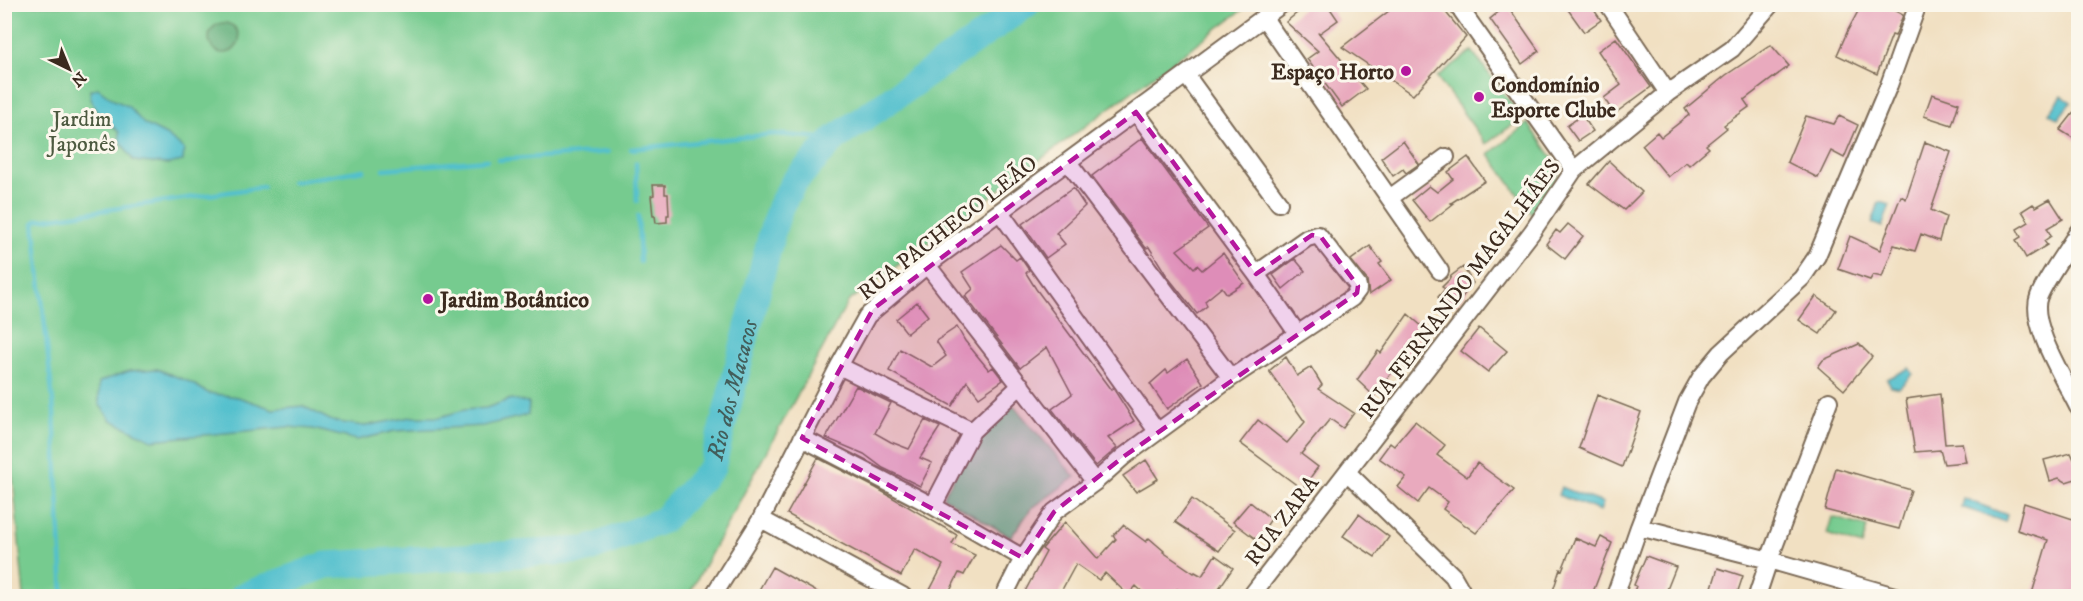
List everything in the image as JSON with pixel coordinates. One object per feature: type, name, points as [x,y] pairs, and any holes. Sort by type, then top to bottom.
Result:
[{"type":"street","name":"RUA PACHECO LEÃO","points":[[713,597],[761,519],[867,316],[927,265],[1282,4]]},
{"type":"street","points":[[1457,4],[1574,170]]},
{"type":"street","points":[[1608,4],[1668,93]]},
{"type":"street","points":[[1615,597],[1687,402],[1701,377],[1721,353],[1802,278],[1817,256],[1889,85],[1918,4]]},
{"type":"street","name":"RUA FERNANDO MAGALHÃES","points":[[1347,472],[1532,232],[1574,170],[1668,93],[1732,49],[1768,6]]},
{"type":"street","points":[[1264,18],[1391,197],[1440,271]]},
{"type":"street","points":[[1186,75],[1279,203]]},
{"type":"street","points":[[1136,112],[1297,333]]},
{"type":"street","points":[[1391,197],[1446,157]]},
{"type":"street","points":[[1068,162],[1231,378]]},
{"type":"street","points":[[1000,212],[1156,431]]},
{"type":"street","points":[[2079,232],[2039,296],[2036,310],[2041,331],[2079,407]]},
{"type":"street","points":[[1004,597],[1023,558],[1054,512],[1095,482],[1156,431],[1357,293],[1358,286],[1318,235],[1307,238],[1256,274]]},
{"type":"street","points":[[927,265],[1095,482]]},
{"type":"street","points":[[839,366],[972,431]]},
{"type":"street","points":[[933,506],[972,431],[1021,386]]},
{"type":"street","points":[[1757,597],[1768,560],[1829,401]]},
{"type":"street","points":[[802,438],[933,506],[1023,558]]},
{"type":"street","points":[[1347,472],[1453,576],[1461,590],[1460,597]]},
{"type":"street","name":"RUA ZARA","points":[[1251,597],[1347,472]]},
{"type":"street","points":[[761,519],[903,597]]},
{"type":"street","points":[[1639,527],[1768,560],[1895,597]]},
{"type":"highlighted area","points":[[1136,112],[1256,274],[1312,235],[1321,237],[1358,286],[1357,293],[1123,457],[1054,512],[1023,558],[802,438],[873,309]]},
{"type":"green space","name":"Jardim Botântico","points":[[4,5],[1249,5],[848,302],[688,596],[24,596],[4,380]]},
{"type":"green space","points":[[224,23],[235,27],[239,38],[235,49],[224,53],[213,49],[209,38],[213,27]]},
{"type":"green space","name":"Condomínio Esporte Clube","points":[[1472,51],[1522,118],[1486,144],[1437,77]]},
{"type":"green space","points":[[1528,123],[1561,170],[1534,217],[1489,154]]},
{"type":"green space","points":[[1013,405],[1075,477],[1031,509],[1011,537],[943,497],[977,435]]},
{"type":"green space","points":[[1832,517],[1867,527],[1862,546],[1827,534]]},
{"type":"water","points":[[98,88],[114,100],[128,106],[144,124],[166,135],[184,149],[183,161],[168,164],[133,160],[120,141],[119,132],[99,114],[92,103],[90,90]]},
{"type":"water","points":[[2062,96],[2071,102],[2058,119],[2049,113]]},
{"type":"water","points":[[1879,202],[1890,205],[1882,227],[1872,223]]},
{"type":"water","points":[[1909,368],[1913,374],[1899,388],[1891,386],[1887,379]]},
{"type":"water","points":[[157,369],[190,382],[208,393],[238,397],[273,409],[303,406],[332,421],[364,426],[411,417],[440,417],[464,410],[486,408],[511,399],[529,403],[528,415],[483,426],[395,431],[357,440],[313,429],[288,427],[152,440],[111,420],[99,404],[99,382],[129,371]]},
{"type":"water","points":[[1561,487],[1603,503],[1600,511],[1558,495]]},
{"type":"water","points":[[1963,498],[2007,515],[2005,522],[1961,507]]},
{"type":"building","points":[[1308,4],[1327,4],[1338,20],[1320,33],[1318,32],[1366,89],[1342,107],[1307,59],[1318,51],[1286,22]]},
{"type":"building","name":"Espaço Horto","points":[[1398,4],[1439,4],[1466,37],[1413,95],[1342,47]]},
{"type":"building","points":[[1564,4],[1590,4],[1601,20],[1584,32]]},
{"type":"building","points":[[1862,4],[1882,4],[1903,15],[1895,36],[1892,35],[1877,74],[1837,55]]},
{"type":"building","points":[[1507,5],[1539,51],[1522,64],[1490,19]]},
{"type":"building","points":[[1616,38],[1651,87],[1614,114],[1604,98],[1621,85],[1598,51]]},
{"type":"building","points":[[1771,45],[1789,66],[1744,100],[1749,107],[1724,125],[1727,128],[1706,145],[1709,148],[1689,165],[1686,162],[1668,177],[1642,145],[1657,132],[1661,137],[1689,115],[1685,109],[1726,75]]},
{"type":"building","points":[[1932,94],[1959,103],[1952,125],[1924,116]]},
{"type":"building","points":[[2079,106],[2079,142],[2060,130]]},
{"type":"building","points":[[1582,115],[1593,131],[1578,141],[1567,126]]},
{"type":"building","points":[[1806,116],[1834,124],[1839,116],[1858,125],[1844,158],[1831,151],[1818,178],[1787,162]]},
{"type":"building","points":[[1142,138],[1208,228],[1177,250],[1194,268],[1197,265],[1202,270],[1223,253],[1244,283],[1227,294],[1222,287],[1205,301],[1207,306],[1197,314],[1167,276],[1149,247],[1146,248],[1092,176]]},
{"type":"building","points":[[1403,141],[1419,164],[1406,173],[1403,169],[1393,176],[1381,158]]},
{"type":"building","points":[[1925,142],[1951,152],[1931,210],[1946,217],[1939,241],[1921,234],[1915,251],[1894,245],[1882,277],[1873,275],[1870,280],[1838,269],[1850,236],[1880,250],[1901,196],[1906,199]]},
{"type":"building","points":[[1468,157],[1485,181],[1451,203],[1453,204],[1430,222],[1412,200],[1429,186],[1437,192],[1453,179],[1448,172]]},
{"type":"building","points":[[1609,161],[1642,192],[1624,210],[1589,184]]},
{"type":"building","points":[[653,185],[665,185],[665,194],[668,194],[667,222],[656,223],[655,216],[653,216],[651,196],[654,195]]},
{"type":"building","points":[[1073,188],[1085,206],[1056,233],[1065,244],[1046,258],[1022,224]]},
{"type":"building","points":[[2050,199],[2063,219],[2047,228],[2051,236],[2044,241],[2047,245],[2026,258],[2016,240],[2021,237],[2017,229],[2029,222],[2022,211],[2033,204],[2036,207]]},
{"type":"building","points":[[1568,224],[1583,236],[1565,259],[1546,244],[1556,230],[1560,233]]},
{"type":"building","points":[[1001,245],[1016,260],[1020,257],[1029,270],[1026,273],[1036,289],[1111,390],[1113,388],[1134,421],[1108,438],[1117,448],[1096,466],[1052,409],[1072,394],[1047,347],[1020,368],[965,296],[973,289],[962,272]]},
{"type":"building","points":[[1370,246],[1382,262],[1379,264],[1391,280],[1369,295],[1367,280],[1351,260]]},
{"type":"building","points":[[1295,259],[1305,271],[1283,289],[1273,275]]},
{"type":"building","points":[[1463,267],[1473,283],[1456,305],[1448,303],[1445,306],[1438,297],[1445,289],[1442,287]]},
{"type":"building","points":[[1816,296],[1836,310],[1820,334],[1799,320]]},
{"type":"building","points":[[917,302],[928,316],[907,333],[896,319]]},
{"type":"building","points":[[1408,314],[1425,329],[1374,396],[1357,380],[1378,351],[1381,353]]},
{"type":"building","points":[[957,327],[965,341],[989,370],[993,367],[1003,380],[979,397],[967,381],[952,406],[889,371],[900,349],[932,367],[946,356],[936,341]]},
{"type":"building","points":[[1479,328],[1507,351],[1488,372],[1461,351]]},
{"type":"building","points":[[1859,344],[1872,357],[1844,390],[1818,367],[1823,360]]},
{"type":"building","points":[[1286,357],[1297,376],[1311,367],[1322,385],[1318,389],[1354,413],[1343,428],[1330,419],[1301,454],[1318,467],[1302,489],[1240,443],[1258,420],[1287,443],[1305,422],[1269,371]]},
{"type":"building","points":[[1187,359],[1203,383],[1167,409],[1150,384],[1166,370],[1168,373]]},
{"type":"building","points":[[856,386],[891,403],[875,433],[891,442],[909,449],[925,420],[940,427],[920,458],[932,463],[920,486],[883,468],[864,454],[826,438]]},
{"type":"building","points":[[1940,394],[1945,444],[1962,443],[1966,462],[1944,464],[1940,450],[1915,452],[1906,399]]},
{"type":"building","points":[[1597,395],[1641,412],[1622,467],[1579,448]]},
{"type":"building","points":[[1415,421],[1445,445],[1437,455],[1467,477],[1477,463],[1514,490],[1476,533],[1443,509],[1448,502],[1429,488],[1418,503],[1398,487],[1406,477],[1379,458],[1390,443],[1394,446]]},
{"type":"building","points":[[2071,453],[2079,470],[2079,478],[2066,482],[2059,478],[2050,481],[2044,460]]},
{"type":"building","points":[[818,458],[876,488],[957,535],[952,544],[975,555],[964,575],[959,573],[947,597],[942,597],[930,590],[943,565],[915,549],[901,576],[787,514]]},
{"type":"building","points":[[1146,460],[1158,479],[1136,492],[1123,476]]},
{"type":"building","points":[[1836,468],[1911,490],[1899,529],[1825,510]]},
{"type":"building","points":[[1192,499],[1235,530],[1219,551],[1175,522]]},
{"type":"building","points":[[1250,502],[1271,519],[1257,540],[1233,522]]},
{"type":"building","points":[[2024,503],[2079,521],[2079,588],[2075,597],[2031,597],[2048,540],[2017,530]]},
{"type":"building","points":[[1359,514],[1389,537],[1375,557],[1343,536]]},
{"type":"building","points":[[1065,522],[1098,559],[1116,539],[1113,536],[1123,525],[1146,542],[1149,538],[1163,552],[1194,573],[1202,576],[1215,555],[1233,568],[1213,597],[1186,597],[1177,589],[1171,597],[1148,597],[1136,586],[1128,595],[1105,573],[1099,580],[1076,564],[1058,597],[1022,597],[1046,552],[1042,549]]},
{"type":"building","points":[[1601,537],[1612,543],[1591,597],[1551,597],[1560,569],[1562,570],[1575,538],[1596,547]]},
{"type":"building","points":[[1646,556],[1676,567],[1664,597],[1632,597],[1636,586],[1634,585]]},
{"type":"building","points":[[772,567],[826,597],[755,597]]},
{"type":"building","points":[[1718,568],[1743,576],[1736,597],[1709,597]]},
{"type":"waterway","name":"Rio dos Macacos","points":[[243,596],[326,565],[587,550],[663,520],[712,468],[773,229],[780,207],[794,182],[834,139],[1027,4]]},
{"type":"waterway","points":[[631,149],[774,134],[834,139]]},
{"type":"waterway","points":[[498,160],[608,152]]},
{"type":"waterway","points":[[384,169],[487,160]]},
{"type":"waterway","points":[[636,163],[637,201]]},
{"type":"waterway","points":[[292,182],[364,170]]},
{"type":"waterway","points":[[63,596],[54,412],[34,223],[38,220],[263,187]]},
{"type":"waterway","points":[[638,216],[640,262]]},
{"type":"place","name":"Espaço Horto","points":[[1406,71]]},
{"type":"place","name":"Condomínio Esporte Clube","points":[[1479,97]]},
{"type":"place","name":"Jardim Botântico","points":[[428,299]]},
{"type":"park label","name":"Jardim Japonês","points":[[82,130]]}]
